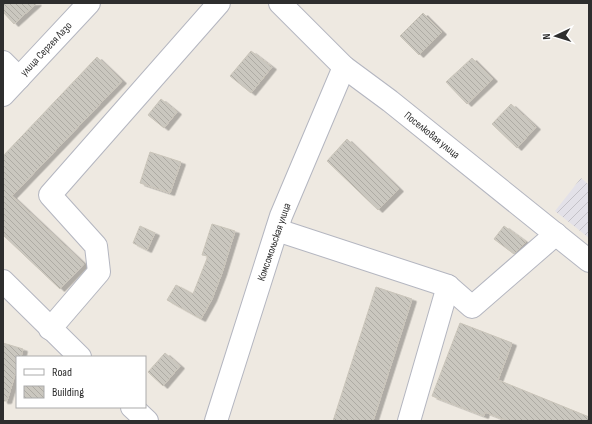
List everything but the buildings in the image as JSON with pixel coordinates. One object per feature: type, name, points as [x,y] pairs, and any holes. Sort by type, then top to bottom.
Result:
[{"type":"street","name":"улица Сергея Лазо","points":[[3,95],[89,3]]},
{"type":"street","points":[[50,329],[99,272],[96,246],[50,195],[219,3]]},
{"type":"street","name":"Поселковая улица","points":[[280,3],[344,67],[396,106],[589,261]]},
{"type":"street","points":[[3,62],[19,78]]},
{"type":"street","name":"Комсомольская улица","points":[[216,421],[281,216],[344,67]]},
{"type":"street","points":[[277,230],[448,286],[472,307],[556,234]]},
{"type":"street","points":[[3,281],[79,356]]},
{"type":"street","points":[[409,421],[448,286]]},
{"type":"street","points":[[133,408],[147,421]]},
{"type":"shaded area","points":[[581,178],[589,185],[589,238],[555,211]]}]
